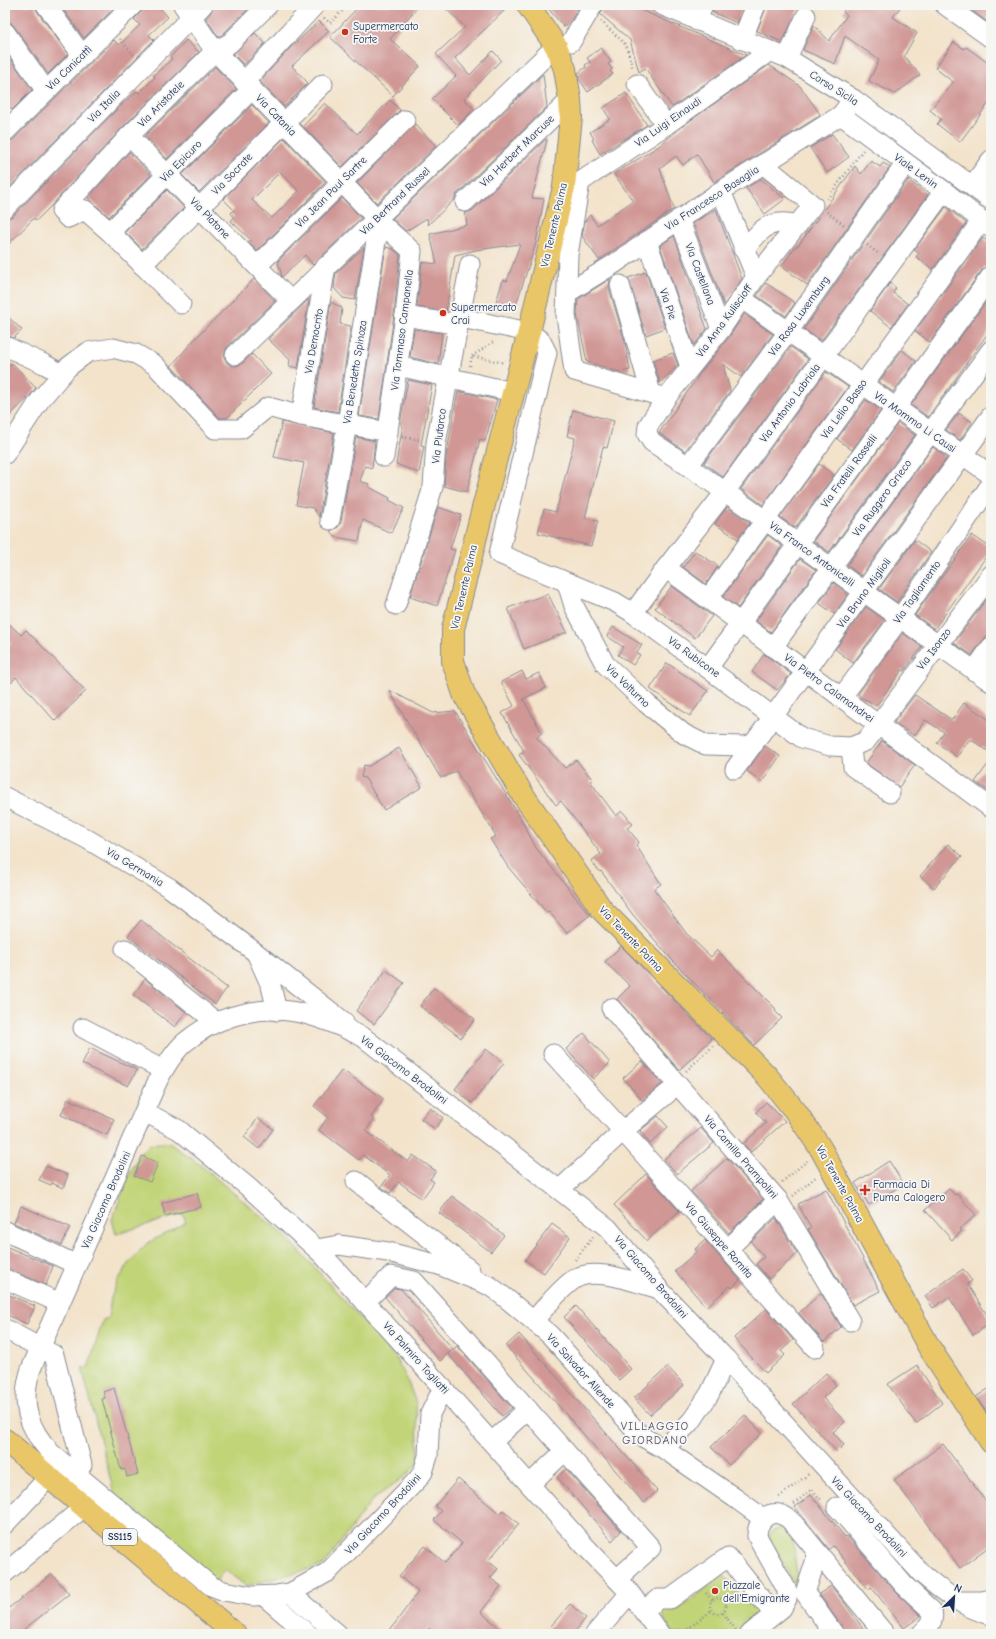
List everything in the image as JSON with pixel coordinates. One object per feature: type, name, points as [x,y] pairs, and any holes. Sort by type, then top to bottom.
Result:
[{"type":"main road","name":"Via Tenente Palma","points":[[528,5],[563,44],[570,100],[572,185],[529,332],[453,629],[453,661],[464,694],[521,792],[602,910],[767,1076],[796,1112],[826,1157],[929,1347],[991,1442]]},
{"type":"main road","name":"SS115","points":[[5,1440],[235,1634]]},
{"type":"street","points":[[46,5],[82,55]]},
{"type":"street","name":"Via Canicattì","points":[[7,126],[46,91],[133,5]]},
{"type":"street","name":"Via Aristotele","points":[[110,232],[85,210],[68,218],[61,211],[129,136],[215,51],[230,43],[268,5]]},
{"type":"street","name":"Via Epicuro","points":[[110,232],[168,175],[248,86],[315,5]]},
{"type":"street","name":"Corso Siclia","points":[[661,5],[700,13],[742,40],[778,55],[853,99],[991,200]]},
{"type":"street","points":[[742,40],[756,5]]},
{"type":"street","points":[[946,5],[989,34]]},
{"type":"street","name":"Via Bertrand Russel","points":[[235,355],[326,266],[380,222],[563,44],[592,8]]},
{"type":"street","name":"Via Catania","points":[[192,9],[215,51],[380,222]]},
{"type":"street","name":"Via Italia","points":[[5,208],[144,66],[192,9]]},
{"type":"street","points":[[778,55],[806,16]]},
{"type":"street","points":[[5,32],[46,91]]},
{"type":"street","name":"Via Luigi Einaudi","points":[[572,185],[778,55]]},
{"type":"street","name":"Via Socrate","points":[[142,265],[200,208],[283,122],[323,84]]},
{"type":"street","points":[[638,84],[666,125]]},
{"type":"street","name":"Via Francesco Basaglia","points":[[567,293],[614,264],[721,191],[841,115],[853,99]]},
{"type":"street","name":"Via Herbert Marcuse","points":[[465,202],[570,100]]},
{"type":"street","name":"Viale Lenin","points":[[841,115],[986,224]]},
{"type":"street","name":"Via Jean Paul Sartre","points":[[257,266],[341,181],[405,120]]},
{"type":"street","name":"Via Platone","points":[[129,136],[291,301]]},
{"type":"street","points":[[972,186],[991,160]]},
{"type":"street","name":"Via Rosa Luxemburg","points":[[688,466],[788,332],[906,163]]},
{"type":"street","points":[[763,164],[819,203]]},
{"type":"street","points":[[572,185],[566,315],[574,371],[658,396]]},
{"type":"street","points":[[721,191],[743,249],[756,277]]},
{"type":"street","name":"Via Antonio Labriola","points":[[633,613],[725,492],[944,191]]},
{"type":"street","name":"Via Anna Kuliscioff","points":[[652,442],[647,434],[648,426],[658,396],[690,367],[720,329],[756,277],[798,225],[819,203]]},
{"type":"street","name":"Via Castellana","points":[[679,219],[720,329]]},
{"type":"street","name":"Via Tommaso Campanella","points":[[380,222],[412,251],[398,366],[393,434],[384,457]]},
{"type":"street","name":"Via Benedetto Spinoza","points":[[330,520],[380,222]]},
{"type":"street","points":[[743,249],[749,245],[766,227],[782,223],[798,225]]},
{"type":"street","name":"Via Lelio Basso","points":[[708,599],[862,384],[986,224]]},
{"type":"street","points":[[110,232],[181,304]]},
{"type":"street","name":"Via Pie","points":[[647,241],[690,367]]},
{"type":"street","name":"Via Plutarco","points":[[396,605],[434,487],[436,443],[456,379],[461,318],[470,264]]},
{"type":"street","name":"Via Democrito","points":[[301,416],[326,266]]},
{"type":"street","name":"Via Fratelli Rosselli","points":[[708,668],[991,276]]},
{"type":"street","points":[[620,285],[658,396]]},
{"type":"street","name":"Via Mommo Li Causi","points":[[742,298],[991,475]]},
{"type":"street","points":[[405,316],[448,323],[461,318],[529,332]]},
{"type":"street","name":"Via Rubicone","points":[[529,332],[541,341],[548,353],[498,554],[615,602],[633,613],[802,738],[830,746],[851,747]]},
{"type":"street","points":[[5,346],[62,374]]},
{"type":"street","points":[[5,454],[40,400],[68,367],[88,352],[113,348],[136,354],[155,365],[215,429],[241,430],[268,407],[301,416],[393,434]]},
{"type":"street","name":"Via Ruggero Grieco","points":[[773,647],[991,350]]},
{"type":"street","points":[[398,366],[513,392]]},
{"type":"street","name":"Via Bruno Miglioli","points":[[736,769],[991,416]]},
{"type":"street","name":"Via Franco Antonicelli","points":[[652,442],[765,520],[864,593],[991,682]]},
{"type":"street","name":"Via Tagliamento","points":[[841,698],[900,618],[991,484]]},
{"type":"street","name":"Via Pietro Calamandrei","points":[[666,568],[991,808]]},
{"type":"street","name":"Via Isonzo","points":[[878,724],[991,574]]},
{"type":"street","name":"Via Volturno","points":[[567,583],[574,606],[605,664],[646,703],[684,734],[706,745],[742,746],[754,744]]},
{"type":"street","points":[[974,670],[991,647]]},
{"type":"street","points":[[878,724],[866,741],[851,747],[853,767],[890,793]]},
{"type":"street","name":"Via Germania","points":[[5,797],[87,839],[157,880],[255,952],[363,1037]]},
{"type":"street","points":[[125,949],[216,1022]]},
{"type":"street","points":[[255,952],[283,1011],[304,991]]},
{"type":"street","name":"Via Camillo Prampolini","points":[[611,1008],[672,1087],[777,1199],[850,1321]]},
{"type":"street","name":"Via Giacomo Brodolini","points":[[443,1388],[430,1414],[428,1456],[423,1472],[418,1479],[328,1572],[290,1593],[264,1596],[238,1594],[211,1586],[75,1472],[43,1444],[36,1435],[28,1413],[26,1391],[28,1380],[40,1348],[163,1070],[184,1044],[216,1022],[252,1011],[283,1011],[331,1022],[363,1037],[603,1225],[659,1289],[726,1359],[922,1574],[940,1590],[968,1608],[991,1615]]},
{"type":"street","points":[[83,1028],[163,1070]]},
{"type":"street","name":"Via Giuseppe Romita","points":[[553,1054],[815,1348]]},
{"type":"street","points":[[560,1190],[672,1087]]},
{"type":"street","name":"Via Palmiro Togliatti","points":[[145,1112],[179,1130],[248,1187],[317,1249],[630,1593],[660,1634]]},
{"type":"street","points":[[356,1181],[490,1286]]},
{"type":"street","points":[[728,1249],[777,1199]]},
{"type":"street","points":[[5,1231],[77,1265]]},
{"type":"street","name":"Via Salvador Allende","points":[[317,1249],[339,1245],[388,1252],[439,1265],[490,1286],[534,1320],[550,1335],[641,1436],[664,1449],[735,1498],[762,1519]]},
{"type":"street","points":[[534,1320],[572,1280],[588,1273],[609,1276],[659,1289]]},
{"type":"street","points":[[365,1302],[391,1276],[414,1281],[651,1548],[617,1579]]},
{"type":"street","points":[[5,1279],[60,1303]]},
{"type":"street","points":[[5,1329],[54,1355],[82,1465],[75,1472]]},
{"type":"street","points":[[664,1449],[693,1419],[710,1393],[726,1359]]},
{"type":"street","points":[[492,1442],[528,1409]]},
{"type":"street","points":[[530,1484],[565,1451]]},
{"type":"street","points":[[5,1524],[49,1478]]},
{"type":"street","points":[[5,1573],[84,1507]]},
{"type":"street","points":[[837,1507],[904,1585],[932,1611],[932,1620],[930,1625],[921,1634]]},
{"type":"street","points":[[744,1634],[782,1608],[787,1599],[787,1590],[757,1536],[757,1530],[762,1519],[772,1514],[781,1514],[795,1525],[885,1634]]},
{"type":"street","points":[[818,1553],[804,1593],[834,1634]]},
{"type":"street","points":[[643,1611],[658,1599],[670,1599],[728,1557],[774,1614]]},
{"type":"street","points":[[290,1593],[338,1634]]},
{"type":"street","points":[[594,1634],[630,1593]]},
{"type":"street","points":[[264,1596],[308,1634]]},
{"type":"street","points":[[956,1600],[969,1602],[991,1599]]},
{"type":"path","points":[[338,16],[347,6],[346,5]]},
{"type":"path","points":[[592,8],[626,45],[638,84]]},
{"type":"path","points":[[110,28],[144,66]]},
{"type":"path","points":[[819,203],[872,138]]},
{"type":"path","points":[[456,379],[469,372],[472,356],[500,338],[504,327]]},
{"type":"path","points":[[472,356],[520,367]]},
{"type":"path","points":[[393,434],[436,443]]},
{"type":"path","points":[[672,1087],[712,1047]]},
{"type":"path","points":[[777,1199],[826,1157]]},
{"type":"path","points":[[777,1199],[826,1157]]},
{"type":"path","points":[[574,1262],[603,1225]]},
{"type":"path","points":[[785,1493],[821,1464]]},
{"type":"path","points":[[781,1514],[812,1489],[831,1512],[837,1507]]},
{"type":"path","points":[[711,1611],[710,1603],[716,1598],[721,1599],[726,1605],[722,1613]]},
{"type":"path","points":[[711,1611],[719,1615],[722,1613]]},
{"type":"path","points":[[681,1634],[711,1611]]},
{"type":"path","points":[[722,1613],[744,1634]]},
{"type":"green space","points":[[157,1143],[169,1143],[199,1164],[285,1236],[395,1357],[406,1377],[416,1403],[419,1461],[408,1474],[372,1500],[324,1565],[246,1586],[225,1570],[216,1581],[115,1497],[82,1368],[88,1368],[103,1320],[108,1318],[111,1298],[118,1280],[131,1261],[146,1244],[186,1222],[183,1214],[116,1234],[112,1220],[130,1173],[141,1152],[148,1146]]},
{"type":"green space","points":[[784,1527],[792,1532],[799,1593],[769,1536],[772,1531]]},
{"type":"green space","points":[[723,1575],[747,1604],[764,1605],[763,1615],[737,1634],[674,1634],[664,1618],[662,1611],[663,1607],[679,1609]]},
{"type":"building","points":[[5,5],[35,5],[37,11],[68,54],[48,74],[14,26],[10,22],[5,21]]},
{"type":"building","points":[[60,5],[117,5],[84,38]]},
{"type":"building","points":[[144,5],[157,5],[168,17],[149,35],[154,40],[5,192],[5,143],[13,140],[114,40],[119,45],[140,25],[134,19],[141,12]]},
{"type":"building","points":[[214,5],[252,5],[223,34],[218,37],[206,18]]},
{"type":"building","points":[[360,5],[419,5],[390,39],[420,66],[393,96],[330,37]]},
{"type":"building","points":[[442,5],[510,5],[455,58],[470,75],[493,51],[501,60],[464,99],[474,109],[458,125],[432,99],[456,76],[436,54],[465,27]]},
{"type":"building","points":[[545,5],[577,5],[579,7],[570,22],[564,27]]},
{"type":"building","points":[[606,5],[629,5],[746,55],[672,107],[645,68],[639,72],[630,40],[600,14]]},
{"type":"building","points":[[714,5],[744,5],[737,23],[712,12]]},
{"type":"building","points":[[767,5],[796,5],[799,8],[782,42],[757,31]]},
{"type":"building","points":[[848,5],[902,5],[893,17],[917,33],[904,56],[920,75],[895,94],[869,81],[879,60],[845,36],[835,64],[803,50],[814,25],[829,41],[847,15],[843,12]]},
{"type":"building","points":[[964,5],[991,5],[991,15],[986,21]]},
{"type":"building","points":[[319,21],[329,31],[292,66],[308,83],[284,107],[260,81],[290,48]]},
{"type":"building","points":[[255,33],[265,43],[244,65],[233,54]]},
{"type":"building","points":[[186,40],[199,52],[121,129],[51,206],[36,221],[34,218],[5,248],[5,219],[13,216],[119,107],[137,91],[139,93],[155,77],[154,75],[172,59],[170,57]]},
{"type":"building","points":[[954,42],[964,49],[966,47],[991,65],[991,100],[960,142],[937,124],[941,119],[930,110],[953,82],[935,68]]},
{"type":"building","points":[[601,48],[611,62],[608,64],[612,69],[610,71],[613,74],[588,92],[579,79],[578,73],[590,62],[587,58]]},
{"type":"building","points":[[5,51],[32,90],[12,110],[5,101]]},
{"type":"building","points":[[769,65],[800,86],[820,114],[819,116],[714,182],[697,154],[683,165],[676,156],[660,169],[674,209],[599,260],[582,236],[585,221],[590,215],[597,225],[633,201],[614,174],[659,146],[684,125]]},
{"type":"building","points":[[215,67],[236,89],[167,159],[145,136]]},
{"type":"building","points":[[543,74],[547,107],[457,194],[454,200],[428,225],[427,218],[406,231],[392,219]]},
{"type":"building","points":[[626,93],[647,125],[600,154],[592,140],[594,139],[590,132],[610,119],[603,108]]},
{"type":"building","points":[[390,100],[400,110],[342,167],[303,126],[325,103],[357,134]]},
{"type":"building","points":[[252,105],[269,123],[199,192],[182,175]]},
{"type":"building","points":[[415,124],[436,146],[377,203],[357,183]]},
{"type":"building","points":[[832,134],[849,157],[827,173],[810,148]]},
{"type":"building","points":[[284,138],[326,182],[257,251],[248,242],[251,240],[231,221],[234,217],[231,213],[234,210],[223,199]],"holes":[[[280,172],[299,191],[272,218],[252,200]]]},
{"type":"building","points":[[546,139],[547,140],[532,198],[544,199],[536,243],[515,308],[496,302],[503,280],[507,281],[520,244],[476,250],[455,255],[446,312],[417,307],[422,262],[437,264],[430,234],[467,225],[465,213],[473,210]]},
{"type":"building","points":[[129,152],[151,175],[109,217],[88,198]]},
{"type":"building","points":[[871,161],[880,167],[883,163],[890,167],[807,285],[781,266],[796,246],[798,246],[855,166],[861,174]]},
{"type":"building","points":[[761,179],[785,199],[765,214],[746,188]]},
{"type":"building","points":[[908,180],[928,195],[821,341],[804,329]]},
{"type":"building","points":[[167,190],[184,208],[142,249],[125,232]]},
{"type":"building","points":[[342,198],[361,218],[313,265],[305,255],[282,277],[278,261]]},
{"type":"building","points":[[946,207],[966,223],[933,269],[916,257],[919,253],[914,250]]},
{"type":"building","points":[[716,209],[742,279],[724,305],[693,223]]},
{"type":"building","points":[[674,236],[707,329],[694,345],[660,246]]},
{"type":"building","points":[[983,238],[991,244],[991,265],[986,266],[982,270],[930,342],[915,331]]},
{"type":"building","points":[[364,247],[355,300],[343,298],[334,288],[336,273]]},
{"type":"building","points":[[386,247],[393,249],[400,255],[394,315],[379,419],[359,416]]},
{"type":"building","points":[[646,272],[665,328],[646,335],[628,278]]},
{"type":"building","points":[[254,279],[275,301],[227,347],[224,357],[227,363],[232,366],[237,366],[243,363],[252,354],[271,374],[227,418],[220,418],[171,366],[193,341]]},
{"type":"building","points":[[610,279],[609,288],[625,342],[630,370],[620,372],[587,362],[577,314],[578,299]]},
{"type":"building","points":[[766,283],[795,303],[786,316],[757,296]]},
{"type":"building","points":[[890,283],[896,288],[893,293],[908,304],[891,327],[870,311]]},
{"type":"building","points":[[991,295],[991,329],[928,417],[911,405]]},
{"type":"building","points":[[309,299],[298,368],[289,366],[290,360],[268,339]]},
{"type":"building","points":[[331,302],[342,308],[340,324],[351,326],[338,412],[314,407]]},
{"type":"building","points":[[5,314],[22,330],[14,338],[5,335]]},
{"type":"building","points":[[744,314],[773,334],[741,377],[723,364],[730,391],[685,451],[659,433],[701,372],[730,336]]},
{"type":"building","points":[[414,329],[442,333],[438,364],[410,357]]},
{"type":"building","points":[[791,347],[808,359],[723,477],[704,463]]},
{"type":"building","points":[[902,350],[916,361],[893,392],[879,382]]},
{"type":"building","points":[[673,353],[678,365],[660,383],[653,360]]},
{"type":"building","points":[[12,363],[36,388],[29,397],[5,420],[5,369]]},
{"type":"building","points":[[826,372],[848,387],[763,505],[741,489]]},
{"type":"building","points":[[408,380],[432,385],[421,445],[424,446],[419,473],[396,464],[403,425],[400,424]]},
{"type":"building","points":[[458,391],[497,400],[485,441],[480,439],[467,492],[444,486],[446,457]]},
{"type":"building","points":[[866,400],[881,410],[852,450],[837,439]]},
{"type":"building","points":[[573,410],[614,421],[607,448],[603,447],[585,518],[598,521],[591,546],[538,533],[544,509],[556,512],[575,438],[567,436]]},
{"type":"building","points":[[959,413],[972,422],[960,440],[946,430]]},
{"type":"building","points":[[282,422],[334,433],[319,517],[313,508],[296,505],[304,463],[274,457]]},
{"type":"building","points":[[898,423],[915,435],[829,552],[813,541]]},
{"type":"building","points":[[356,437],[375,441],[372,468],[365,466],[360,481],[369,484],[369,487],[390,498],[389,500],[404,508],[391,533],[363,520],[359,541],[335,537],[330,531],[338,527],[341,522]]},
{"type":"building","points":[[933,447],[947,458],[861,576],[847,565]]},
{"type":"building","points":[[819,464],[834,475],[795,528],[780,517]]},
{"type":"building","points":[[438,507],[461,515],[450,549],[455,550],[437,606],[410,597]]},
{"type":"building","points":[[727,507],[750,523],[738,539],[715,524]]},
{"type":"building","points":[[768,535],[782,546],[738,608],[723,597]]},
{"type":"building","points":[[972,535],[991,548],[991,550],[934,629],[915,615]]},
{"type":"building","points":[[915,540],[931,552],[897,602],[879,589]]},
{"type":"building","points":[[695,551],[718,566],[706,584],[683,567]]},
{"type":"building","points":[[800,559],[816,570],[771,632],[756,621]]},
{"type":"building","points":[[834,583],[848,594],[834,614],[819,603]]},
{"type":"building","points":[[672,586],[712,616],[695,638],[655,608]]},
{"type":"building","points":[[991,593],[991,630],[972,655],[954,643]]},
{"type":"building","points":[[548,594],[567,632],[524,649],[508,608]]},
{"type":"building","points":[[866,607],[885,620],[853,663],[835,649]]},
{"type":"building","points":[[5,620],[21,635],[26,630],[86,691],[55,721],[16,677],[11,683],[5,677],[5,650],[11,643],[5,638]]},
{"type":"building","points":[[613,627],[642,645],[637,653],[640,655],[633,665],[618,655],[623,647],[607,636]]},
{"type":"building","points":[[903,633],[922,647],[904,671],[902,670],[876,706],[861,698],[858,694]]},
{"type":"building","points":[[764,654],[791,674],[777,690],[752,672]]},
{"type":"building","points":[[667,663],[708,691],[690,716],[650,689]]},
{"type":"building","points":[[522,671],[526,679],[539,673],[546,688],[523,699],[542,733],[536,737],[565,768],[576,760],[593,780],[590,781],[616,816],[622,811],[633,824],[627,828],[639,842],[636,845],[661,884],[654,889],[686,933],[711,957],[717,950],[776,1009],[775,1011],[782,1018],[754,1045],[673,961],[633,915],[601,871],[600,872],[591,861],[601,854],[561,801],[556,805],[519,755],[524,751],[502,713],[514,706],[501,682]]},
{"type":"building","points":[[389,690],[433,713],[455,711],[520,817],[536,848],[590,915],[567,933],[549,912],[547,913],[508,867],[490,839],[496,836],[456,771],[445,777],[440,777]]},
{"type":"building","points":[[915,695],[952,720],[964,703],[991,721],[991,753],[970,739],[957,757],[937,743],[944,732],[925,720],[914,736],[894,722]]},
{"type":"building","points":[[882,741],[915,765],[899,787],[866,763]]},
{"type":"building","points":[[765,746],[780,756],[762,782],[747,771]]},
{"type":"building","points":[[399,748],[422,787],[384,810],[365,778],[361,777],[364,765],[369,766]]},
{"type":"building","points":[[991,760],[991,793],[975,782]]},
{"type":"building","points":[[948,844],[962,856],[934,888],[920,876]]},
{"type":"building","points":[[141,920],[227,988],[215,1004],[128,936]]},
{"type":"building","points":[[621,946],[712,1039],[679,1070],[617,999],[630,986],[605,962]]},
{"type":"building","points":[[386,970],[404,983],[374,1024],[356,1011]]},
{"type":"building","points":[[145,979],[186,1012],[175,1027],[133,995]]},
{"type":"building","points":[[434,988],[475,1019],[461,1038],[420,1006]]},
{"type":"building","points":[[584,1033],[610,1063],[593,1079],[566,1049]]},
{"type":"building","points":[[90,1048],[137,1070],[128,1086],[82,1064]]},
{"type":"building","points":[[486,1049],[504,1063],[472,1103],[455,1089]]},
{"type":"building","points":[[642,1061],[662,1084],[642,1100],[623,1078]]},
{"type":"building","points":[[342,1070],[384,1099],[371,1117],[374,1119],[366,1131],[408,1162],[413,1155],[436,1171],[430,1179],[434,1182],[422,1199],[399,1182],[390,1193],[381,1187],[390,1175],[363,1155],[359,1160],[319,1130],[328,1117],[314,1106]]},
{"type":"building","points":[[68,1099],[114,1119],[107,1135],[61,1115]]},
{"type":"building","points":[[766,1102],[785,1121],[751,1152],[743,1144],[766,1123],[756,1112]]},
{"type":"building","points":[[430,1108],[443,1118],[435,1129],[421,1119]]},
{"type":"building","points":[[658,1116],[668,1127],[650,1144],[640,1131]]},
{"type":"building","points":[[258,1118],[273,1129],[259,1149],[244,1137]]},
{"type":"building","points":[[701,1128],[714,1143],[677,1174],[664,1159]]},
{"type":"building","points":[[142,1156],[158,1163],[150,1182],[134,1176]]},
{"type":"building","points":[[727,1158],[763,1199],[729,1233],[691,1191]]},
{"type":"building","points":[[889,1161],[904,1184],[869,1205],[855,1183]]},
{"type":"building","points":[[46,1166],[68,1175],[63,1188],[52,1183],[51,1185],[39,1180]]},
{"type":"building","points":[[646,1174],[679,1211],[647,1241],[614,1205]]},
{"type":"building","points":[[826,1189],[880,1291],[853,1305],[808,1229],[811,1228],[798,1204]]},
{"type":"building","points":[[949,1189],[955,1195],[957,1194],[976,1215],[960,1229],[962,1231],[952,1240],[925,1210]]},
{"type":"building","points":[[197,1193],[201,1207],[165,1216],[162,1203]]},
{"type":"building","points":[[452,1196],[504,1235],[491,1252],[439,1213]]},
{"type":"building","points":[[21,1206],[70,1227],[62,1245],[14,1223]]},
{"type":"building","points":[[776,1218],[797,1254],[769,1279],[756,1264],[764,1257],[751,1242]]},
{"type":"building","points":[[552,1224],[570,1237],[544,1273],[525,1260]]},
{"type":"building","points":[[705,1240],[740,1280],[732,1288],[730,1286],[706,1307],[675,1271],[697,1251],[695,1249]]},
{"type":"building","points":[[5,1246],[53,1266],[46,1285],[5,1268]]},
{"type":"building","points":[[963,1269],[972,1281],[967,1284],[991,1321],[991,1323],[973,1335],[949,1297],[933,1308],[925,1296]]},
{"type":"building","points":[[395,1288],[401,1289],[453,1349],[440,1361],[385,1297]]},
{"type":"building","points":[[5,1293],[35,1306],[27,1324],[5,1314]]},
{"type":"building","points":[[821,1293],[841,1327],[824,1342],[799,1313]]},
{"type":"building","points":[[576,1306],[631,1369],[619,1380],[564,1317]]},
{"type":"building","points":[[766,1309],[793,1340],[781,1351],[785,1355],[766,1373],[734,1338]]},
{"type":"building","points":[[519,1334],[657,1491],[644,1503],[506,1346]]},
{"type":"building","points":[[457,1346],[512,1408],[502,1416],[448,1354]]},
{"type":"building","points":[[917,1365],[942,1403],[916,1424],[888,1384]]},
{"type":"building","points":[[668,1367],[684,1385],[650,1415],[634,1398]]},
{"type":"building","points":[[826,1373],[836,1385],[823,1398],[845,1422],[833,1432],[844,1445],[837,1452],[793,1404]]},
{"type":"building","points":[[991,1387],[991,1419],[976,1397]]},
{"type":"building","points":[[114,1388],[138,1474],[127,1477],[125,1469],[121,1470],[102,1399],[105,1398],[103,1392]]},
{"type":"building","points":[[745,1415],[762,1433],[729,1465],[711,1447]]},
{"type":"building","points":[[943,1444],[991,1508],[991,1545],[960,1568],[894,1480]]},
{"type":"building","points":[[566,1469],[621,1531],[612,1541],[557,1477]]},
{"type":"building","points":[[458,1479],[500,1514],[503,1510],[519,1524],[488,1561],[498,1569],[490,1578],[501,1586],[481,1612],[506,1634],[436,1634],[429,1628],[425,1634],[387,1634],[418,1592],[399,1576],[425,1546],[445,1563],[462,1543],[434,1520],[441,1511],[435,1506]]},
{"type":"building","points":[[811,1495],[845,1537],[847,1536],[896,1592],[921,1616],[904,1628],[871,1587],[868,1589],[833,1546],[829,1549],[795,1507]]},
{"type":"building","points":[[52,1574],[69,1594],[18,1634],[5,1634],[5,1611]]},
{"type":"building","points":[[831,1586],[867,1634],[845,1634],[843,1628],[819,1594]]},
{"type":"building","points":[[570,1604],[586,1618],[573,1634],[544,1634]]},
{"type":"place","name":"Supermercato Forte","points":[[345,32]]},
{"type":"place","name":"Supermercato Crai","points":[[443,313]]},
{"type":"place","name":"Farmacia Di Puma Calogero","points":[[865,1190]]},
{"type":"place","name":"Piazzale dell'Emigrante","points":[[715,1591]]},
{"type":"district","name":"VILLAGGIO GIORDANO","points":[[655,1433]]}]
